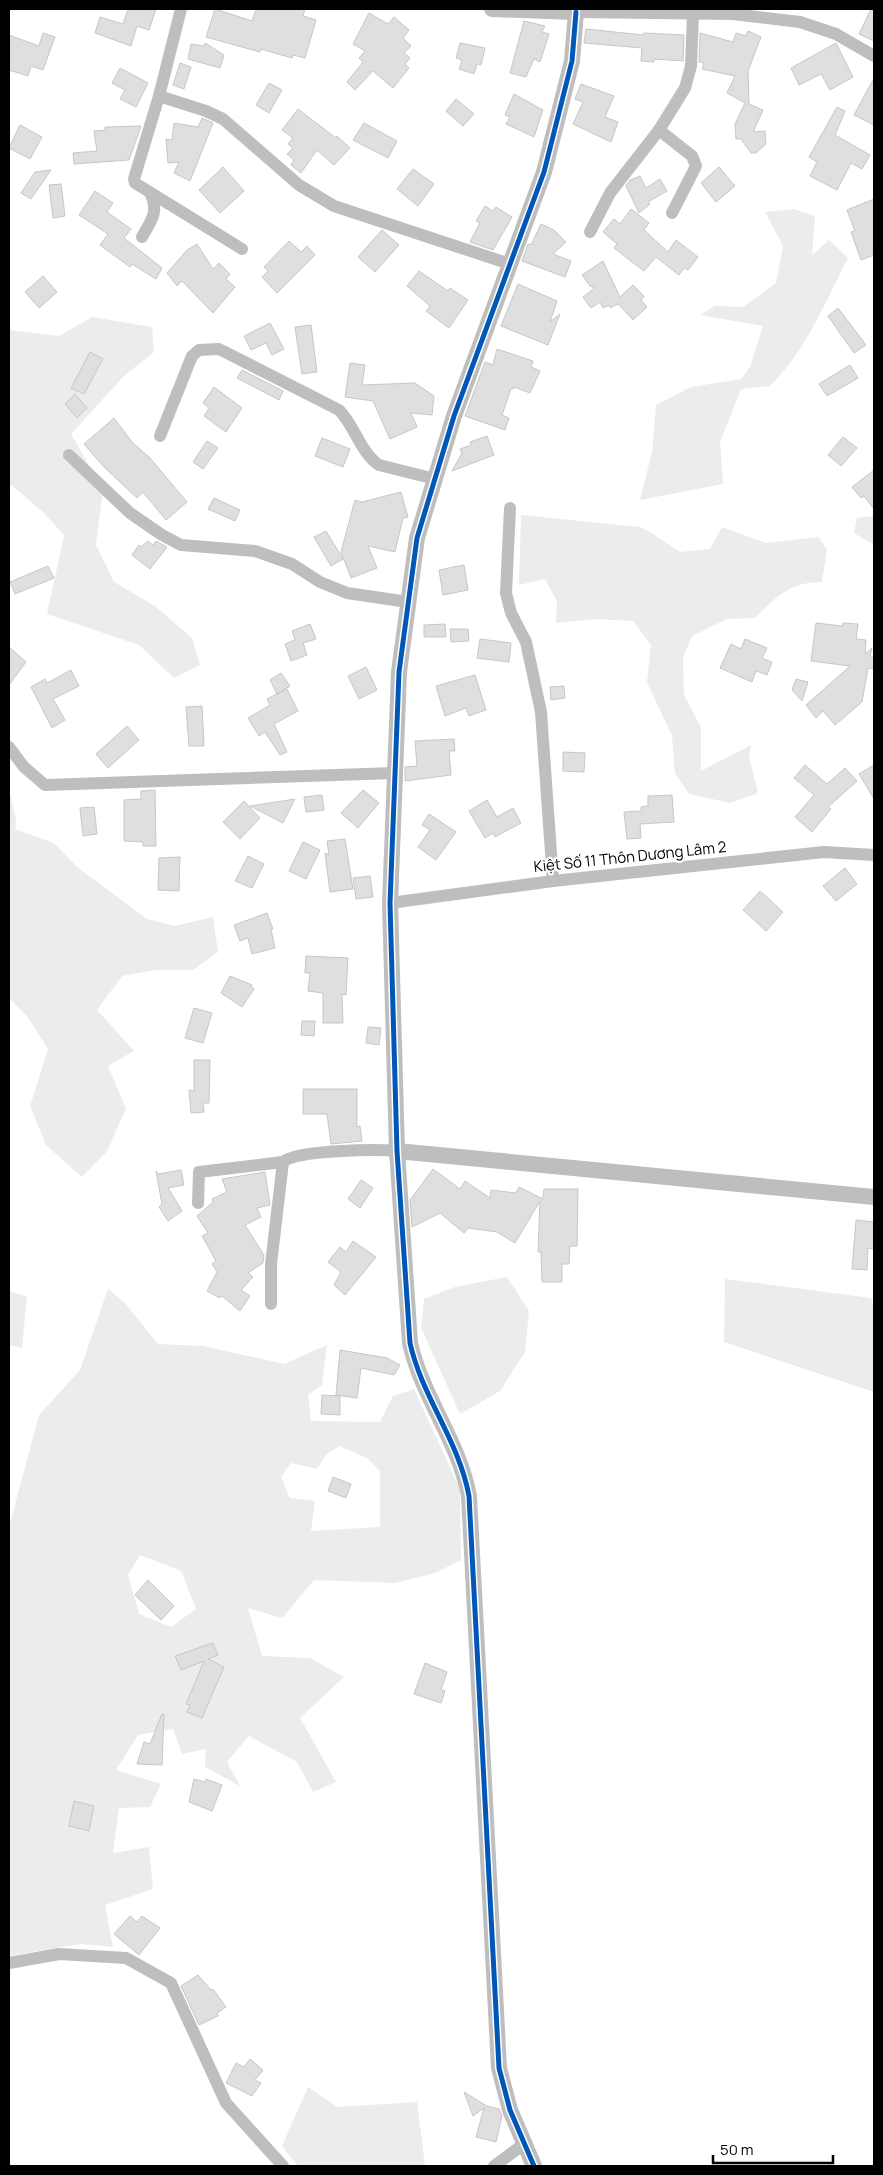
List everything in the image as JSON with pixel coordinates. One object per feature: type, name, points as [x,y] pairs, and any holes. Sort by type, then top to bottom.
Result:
[{"type":"street","points":[[182,9],[159,96],[134,179],[136,186],[242,249]]},
{"type":"street","points":[[492,9],[693,14],[747,12],[819,27],[874,56]]},
{"type":"street","points":[[534,2166],[510,2110],[499,2068],[468,1496],[460,1462],[414,1362],[410,1343],[397,1151],[390,903],[399,672],[417,538],[454,416],[544,172],[572,61],[576,12]]},
{"type":"street","points":[[590,232],[610,194],[659,130],[689,78],[693,14]]},
{"type":"street","points":[[159,96],[206,111],[223,119],[299,185],[334,206],[510,264]]},
{"type":"street","points":[[659,130],[692,156],[696,166],[672,213]]},
{"type":"street","points":[[142,237],[155,213],[156,205],[151,194]]},
{"type":"street","points":[[160,436],[192,356],[199,350],[219,349],[338,410],[350,422],[372,460],[379,465],[435,479]]},
{"type":"street","points":[[69,455],[130,513],[162,535],[181,545],[255,551],[292,564],[320,582],[347,593],[408,602]]},
{"type":"street","points":[[510,508],[506,593],[511,613],[526,642],[541,712],[553,881]]},
{"type":"street","points":[[9,747],[24,767],[45,785],[395,773]]},
{"type":"street","name":"Kiệt Số 11 Thôn Dương Lâm 2","points":[[390,903],[553,881],[824,852],[874,855]]},
{"type":"street","points":[[198,1203],[200,1172],[283,1162],[287,1158],[299,1156],[369,1150],[397,1151],[874,1197]]},
{"type":"street","points":[[271,1304],[271,1264],[283,1162]]},
{"type":"street","points":[[9,1963],[59,1954],[126,1958],[171,1983],[226,2103],[283,2166]]},
{"type":"street","points":[[494,2166],[524,2144]]},
{"type":"shaded area","points":[[794,209],[815,216],[812,255],[829,240],[848,258],[814,325],[794,357],[770,386],[741,389],[720,442],[723,484],[640,500],[652,452],[656,405],[691,387],[741,379],[750,367],[763,326],[700,315],[715,306],[743,307],[776,283],[783,246],[765,212]]},
{"type":"shaded area","points":[[92,317],[152,327],[154,352],[124,376],[71,434],[103,490],[96,545],[114,582],[155,606],[192,638],[200,665],[174,678],[139,645],[47,614],[64,535],[44,513],[9,483],[9,330],[59,336]]},
{"type":"shaded area","points":[[521,515],[639,527],[680,552],[710,549],[722,527],[766,543],[818,537],[827,549],[822,582],[801,585],[785,592],[770,603],[755,618],[727,619],[692,636],[683,657],[684,695],[701,727],[701,771],[751,745],[749,757],[758,793],[730,803],[689,794],[675,773],[672,736],[647,682],[651,645],[633,621],[595,619],[556,623],[557,601],[545,579],[519,585]]},
{"type":"shaded area","points":[[874,516],[874,545],[854,533],[857,518]]},
{"type":"shaded area","points":[[9,789],[16,819],[15,829],[54,843],[77,867],[147,919],[175,926],[213,917],[218,952],[193,970],[155,970],[122,976],[97,1010],[134,1051],[108,1066],[126,1109],[107,1151],[82,1177],[46,1145],[30,1106],[48,1049],[27,1016],[9,998]]},
{"type":"shaded area","points":[[507,1277],[529,1311],[525,1352],[500,1391],[460,1414],[421,1328],[424,1299],[455,1287]]},
{"type":"shaded area","points":[[725,1279],[871,1298],[874,1307],[874,1392],[724,1342]]},
{"type":"shaded area","points":[[108,1289],[125,1303],[158,1344],[203,1346],[284,1364],[327,1345],[322,1385],[308,1395],[311,1421],[380,1422],[393,1396],[414,1389],[460,1489],[461,1560],[435,1573],[395,1583],[314,1580],[282,1618],[248,1608],[262,1656],[310,1658],[344,1677],[300,1718],[336,1782],[313,1792],[297,1762],[249,1736],[227,1762],[240,1786],[205,1767],[206,1749],[182,1754],[173,1729],[138,1735],[116,1770],[161,1784],[150,1807],[119,1808],[113,1853],[149,1847],[153,1889],[105,1905],[113,1947],[80,1944],[9,1956],[9,1527],[39,1415],[80,1370]],"holes":[[[339,1446],[367,1458],[380,1471],[380,1527],[311,1531],[315,1501],[290,1498],[281,1477],[291,1463],[317,1469],[326,1455]],[[140,1555],[181,1571],[196,1609],[171,1627],[139,1614],[128,1575]]]},
{"type":"shaded area","points":[[9,1291],[27,1297],[22,1348],[9,1345]]},
{"type":"shaded area","points":[[308,2087],[337,2107],[417,2102],[425,2166],[298,2166],[282,2146]]},
{"type":"building","points":[[128,9],[156,9],[149,30],[137,26],[131,46],[95,33],[100,17],[123,24]]},
{"type":"building","points":[[215,9],[252,21],[256,9],[305,9],[303,16],[316,20],[305,58],[293,55],[292,58],[261,49],[260,52],[206,37]]},
{"type":"building","points":[[871,9],[874,9],[874,41],[859,34]]},
{"type":"building","points":[[369,13],[388,24],[394,17],[409,30],[403,38],[411,46],[404,53],[410,58],[405,64],[409,68],[393,88],[373,71],[355,90],[347,82],[363,62],[359,58],[365,51],[353,44]]},
{"type":"building","points":[[524,21],[545,26],[542,32],[549,34],[540,62],[534,59],[526,77],[510,73]]},
{"type":"building","points":[[586,29],[643,35],[644,33],[684,35],[683,61],[654,59],[654,62],[641,61],[642,48],[584,43]]},
{"type":"building","points":[[748,31],[761,37],[748,71],[749,104],[763,110],[753,132],[765,131],[766,144],[756,153],[751,153],[741,139],[736,139],[735,124],[745,103],[727,93],[735,76],[702,69],[704,63],[699,62],[700,33],[733,42],[736,33],[746,36]]},
{"type":"building","points":[[43,33],[55,37],[43,70],[31,66],[28,76],[9,70],[9,35],[39,46]]},
{"type":"building","points":[[205,43],[224,55],[220,68],[188,59],[191,44],[204,46]]},
{"type":"building","points":[[460,43],[485,48],[481,65],[477,64],[474,74],[459,69],[462,60],[456,58]]},
{"type":"building","points":[[836,43],[853,77],[830,90],[821,74],[799,85],[791,68]]},
{"type":"building","points":[[180,63],[191,67],[184,89],[173,85]]},
{"type":"building","points":[[120,68],[148,83],[136,107],[120,99],[125,90],[112,83]]},
{"type":"building","points":[[874,78],[874,125],[854,115]]},
{"type":"building","points":[[269,83],[282,90],[269,113],[256,105]]},
{"type":"building","points":[[581,84],[614,96],[605,117],[618,122],[611,142],[573,124],[583,102],[575,99]]},
{"type":"building","points":[[514,94],[543,110],[534,137],[506,124],[510,117],[505,115]]},
{"type":"building","points":[[456,99],[474,114],[463,126],[446,111]]},
{"type":"building","points":[[837,107],[845,111],[835,135],[870,155],[862,169],[851,163],[837,190],[810,176],[817,162],[809,157]]},
{"type":"building","points":[[298,109],[336,138],[337,136],[350,148],[334,165],[317,150],[301,173],[291,165],[294,160],[287,154],[293,148],[288,144],[293,138],[282,130]]},
{"type":"building","points":[[202,118],[213,123],[190,181],[174,173],[179,162],[168,163],[166,139],[172,140],[174,123],[198,127]]},
{"type":"building","points":[[364,123],[397,141],[388,158],[353,140]]},
{"type":"building","points":[[20,125],[42,137],[30,159],[9,148]]},
{"type":"building","points":[[141,126],[129,160],[74,164],[73,153],[97,151],[94,131],[105,130],[105,127]]},
{"type":"building","points":[[223,167],[244,191],[220,213],[199,190]]},
{"type":"building","points":[[719,167],[735,186],[716,202],[701,183]]},
{"type":"building","points":[[413,169],[434,184],[418,206],[397,189]]},
{"type":"building","points":[[51,170],[31,199],[21,193],[35,172]]},
{"type":"building","points":[[640,176],[646,188],[660,179],[667,191],[648,202],[650,204],[639,213],[626,186],[630,180]]},
{"type":"building","points":[[61,184],[65,216],[53,218],[49,185]]},
{"type":"building","points":[[95,191],[113,203],[107,212],[131,229],[124,238],[162,268],[156,279],[132,264],[130,267],[100,245],[108,234],[79,215]]},
{"type":"building","points":[[874,199],[874,255],[861,260],[851,232],[855,231],[847,210]]},
{"type":"building","points":[[485,206],[493,211],[496,207],[512,217],[493,250],[470,242],[480,223],[476,221]]},
{"type":"building","points":[[631,209],[649,223],[644,230],[668,252],[676,240],[698,257],[688,270],[684,268],[679,275],[656,257],[644,271],[614,248],[617,244],[603,232],[614,219],[620,224]]},
{"type":"building","points":[[541,224],[554,230],[566,242],[553,254],[571,261],[565,277],[522,261],[528,244],[531,245]]},
{"type":"building","points":[[382,230],[399,245],[375,272],[358,257]]},
{"type":"building","points":[[289,241],[301,252],[307,246],[315,255],[277,293],[262,277],[268,271],[264,267]]},
{"type":"building","points":[[197,244],[213,269],[219,263],[230,274],[226,279],[235,287],[213,313],[182,281],[177,286],[167,273],[187,250]]},
{"type":"building","points":[[603,261],[620,297],[633,285],[644,296],[641,300],[647,307],[633,320],[618,304],[610,308],[609,305],[603,308],[600,302],[591,308],[583,297],[595,288],[590,286],[582,275]]},
{"type":"building","points":[[419,271],[448,291],[450,288],[468,300],[449,328],[426,311],[430,306],[407,286]]},
{"type":"building","points":[[43,276],[57,292],[39,308],[25,292]]},
{"type":"building","points":[[518,284],[557,301],[550,322],[560,314],[548,345],[501,326]]},
{"type":"building","points":[[838,308],[866,345],[854,353],[828,316]]},
{"type":"building","points":[[270,323],[284,349],[272,355],[266,343],[251,350],[244,336]]},
{"type":"building","points":[[311,325],[317,372],[302,374],[295,327]]},
{"type":"building","points":[[497,349],[533,361],[531,367],[540,371],[530,393],[514,387],[511,389],[502,415],[509,418],[505,430],[465,416],[485,362],[493,365]]},
{"type":"building","points":[[90,352],[103,359],[84,394],[71,388]]},
{"type":"building","points":[[350,363],[365,365],[362,385],[415,383],[434,396],[432,415],[411,413],[417,427],[390,439],[373,401],[345,397]]},
{"type":"building","points":[[850,365],[858,378],[827,396],[819,384]]},
{"type":"building","points":[[242,370],[283,391],[279,400],[237,378]]},
{"type":"building","points":[[214,387],[242,408],[226,432],[204,416],[209,408],[203,403]]},
{"type":"building","points":[[75,394],[87,408],[77,418],[65,404]]},
{"type":"building","points":[[114,418],[132,442],[150,458],[187,502],[166,520],[143,492],[137,498],[104,467],[84,444]]},
{"type":"building","points":[[487,436],[494,455],[452,471],[462,453],[460,449],[471,445],[470,442]]},
{"type":"building","points":[[843,437],[857,448],[841,466],[828,455]]},
{"type":"building","points":[[322,438],[350,449],[343,467],[315,456]]},
{"type":"building","points":[[207,441],[218,448],[203,469],[193,462]]},
{"type":"building","points":[[874,470],[874,509],[864,496],[861,498],[852,487]]},
{"type":"building","points":[[401,492],[408,517],[403,518],[395,552],[368,546],[377,568],[351,578],[341,552],[355,500],[362,502]]},
{"type":"building","points":[[214,498],[240,510],[235,521],[208,509]]},
{"type":"building","points":[[326,531],[343,559],[331,566],[314,537]]},
{"type":"building","points":[[148,541],[153,545],[156,541],[167,547],[150,569],[132,555],[139,545],[141,547]]},
{"type":"building","points":[[464,565],[468,590],[443,595],[439,570]]},
{"type":"building","points":[[48,566],[54,578],[15,594],[10,582]]},
{"type":"building","points":[[816,623],[842,626],[843,623],[858,624],[856,639],[866,640],[865,654],[872,648],[870,657],[874,658],[874,669],[868,668],[862,702],[835,725],[823,711],[816,718],[806,705],[850,666],[811,661]]},
{"type":"building","points":[[310,624],[316,639],[303,643],[307,655],[291,661],[285,644],[295,640],[292,631]]},
{"type":"building","points":[[445,624],[446,637],[424,637],[424,625]]},
{"type":"building","points":[[450,629],[468,629],[469,641],[451,642]]},
{"type":"building","points":[[480,639],[511,643],[509,662],[477,658]]},
{"type":"building","points":[[745,639],[767,648],[762,658],[772,662],[767,675],[756,671],[752,682],[720,668],[731,644],[741,649]]},
{"type":"building","points":[[9,647],[26,662],[9,685]]},
{"type":"building","points":[[366,667],[377,690],[359,699],[348,676]]},
{"type":"building","points":[[71,670],[79,686],[53,699],[65,720],[52,728],[31,687],[45,679],[47,683]]},
{"type":"building","points":[[281,673],[290,686],[277,694],[270,680]]},
{"type":"building","points":[[475,675],[486,710],[469,716],[466,708],[445,716],[436,686]]},
{"type":"building","points":[[796,679],[808,682],[802,701],[792,690]]},
{"type":"building","points":[[564,686],[565,698],[551,700],[550,687]]},
{"type":"building","points":[[287,689],[298,711],[274,724],[287,752],[280,755],[265,732],[259,736],[248,718],[270,705],[267,699]]},
{"type":"building","points":[[202,706],[204,746],[189,746],[186,707]]},
{"type":"building","points":[[127,726],[139,740],[108,768],[96,754]]},
{"type":"building","points":[[454,739],[455,751],[449,751],[451,775],[405,781],[405,767],[417,766],[415,741]]},
{"type":"building","points":[[563,752],[585,753],[584,772],[563,771]]},
{"type":"building","points":[[805,765],[827,784],[845,768],[857,781],[828,807],[831,809],[812,832],[795,817],[814,795],[794,778]]},
{"type":"building","points":[[874,765],[874,799],[859,774]]},
{"type":"building","points":[[155,790],[156,846],[143,846],[143,842],[124,841],[124,800],[141,799],[141,791]]},
{"type":"building","points":[[363,790],[379,803],[358,828],[341,813]]},
{"type":"building","points":[[322,795],[324,810],[306,812],[304,797]]},
{"type":"building","points":[[672,795],[674,822],[640,824],[641,838],[627,839],[624,812],[641,811],[641,807],[648,806],[648,796]]},
{"type":"building","points":[[295,799],[283,823],[250,806]]},
{"type":"building","points":[[487,800],[497,817],[513,808],[521,823],[495,837],[493,833],[485,838],[469,811]]},
{"type":"building","points":[[244,801],[260,818],[240,839],[223,822]]},
{"type":"building","points":[[94,807],[97,834],[83,836],[80,808]]},
{"type":"building","points":[[429,814],[456,832],[436,860],[418,847],[430,830],[422,825]]},
{"type":"building","points":[[345,839],[353,889],[330,892],[325,853],[329,855],[327,841]]},
{"type":"building","points":[[303,842],[320,850],[306,879],[289,871]]},
{"type":"building","points":[[248,856],[264,864],[252,888],[235,881]]},
{"type":"building","points":[[180,857],[179,891],[158,890],[159,858]]},
{"type":"building","points":[[845,868],[857,884],[836,901],[823,886]]},
{"type":"building","points":[[370,876],[373,897],[356,899],[353,878]]},
{"type":"building","points":[[760,891],[783,912],[766,931],[743,910]]},
{"type":"building","points":[[267,913],[273,929],[271,929],[275,948],[252,954],[248,938],[240,941],[234,925]]},
{"type":"building","points":[[306,956],[348,958],[346,995],[342,994],[343,1023],[323,1023],[323,993],[308,991],[310,973],[305,973]]},
{"type":"building","points":[[230,976],[252,985],[251,987],[254,989],[242,1007],[221,993]]},
{"type":"building","points":[[194,1008],[212,1013],[203,1043],[185,1038]]},
{"type":"building","points":[[302,1021],[315,1021],[314,1036],[301,1035]]},
{"type":"building","points":[[368,1027],[381,1028],[379,1045],[366,1043]]},
{"type":"building","points":[[194,1060],[210,1060],[209,1103],[203,1103],[204,1112],[191,1113],[189,1090],[194,1091]]},
{"type":"building","points":[[303,1089],[357,1089],[357,1127],[360,1126],[362,1141],[331,1144],[327,1114],[303,1114]]},
{"type":"building","points":[[433,1169],[460,1189],[465,1181],[490,1198],[491,1190],[516,1193],[519,1187],[543,1199],[544,1189],[578,1189],[577,1246],[570,1246],[569,1264],[562,1264],[562,1282],[542,1282],[541,1252],[538,1252],[540,1201],[515,1243],[497,1232],[468,1228],[464,1233],[440,1213],[412,1227],[410,1200]]},
{"type":"building","points":[[181,1170],[184,1185],[168,1188],[182,1211],[168,1221],[159,1207],[162,1204],[156,1171],[158,1174]]},
{"type":"building","points":[[265,1172],[270,1205],[257,1208],[261,1217],[245,1225],[264,1255],[263,1263],[248,1273],[253,1277],[241,1290],[250,1296],[240,1311],[222,1296],[220,1298],[207,1291],[217,1272],[212,1264],[216,1261],[202,1236],[208,1233],[197,1216],[213,1202],[212,1199],[227,1192],[222,1179]]},
{"type":"building","points":[[361,1180],[373,1188],[360,1208],[348,1199]]},
{"type":"building","points":[[856,1220],[874,1222],[874,1249],[868,1248],[867,1270],[852,1269]]},
{"type":"building","points":[[353,1241],[376,1257],[345,1295],[334,1285],[341,1272],[328,1262],[340,1247],[346,1252]]},
{"type":"building","points":[[340,1350],[387,1358],[400,1365],[394,1375],[361,1368],[357,1398],[336,1395]]},
{"type":"building","points":[[322,1395],[340,1396],[340,1415],[321,1414]]},
{"type":"building","points":[[333,1477],[351,1484],[346,1498],[328,1491]]},
{"type":"building","points":[[148,1580],[174,1606],[161,1620],[135,1595]]},
{"type":"building","points":[[213,1643],[218,1655],[208,1659],[224,1667],[202,1718],[187,1712],[190,1705],[186,1704],[204,1661],[181,1670],[175,1656]]},
{"type":"building","points":[[425,1663],[447,1672],[441,1690],[445,1691],[441,1703],[414,1694]]},
{"type":"building","points":[[162,1714],[164,1714],[162,1765],[137,1764],[144,1742],[150,1744]]},
{"type":"building","points":[[194,1779],[205,1782],[206,1779],[222,1785],[212,1811],[189,1802]]},
{"type":"building","points":[[74,1801],[94,1806],[89,1831],[69,1826]]},
{"type":"building","points":[[130,1916],[137,1922],[142,1916],[160,1928],[139,1955],[114,1934]]},
{"type":"building","points":[[198,1975],[211,1990],[213,1989],[226,2007],[217,2013],[218,2016],[199,2025],[181,1986]]},
{"type":"building","points":[[250,2059],[263,2070],[255,2080],[261,2083],[252,2096],[226,2083],[236,2063],[244,2067]]},
{"type":"building","points":[[464,2092],[487,2106],[499,2109],[502,2116],[496,2142],[476,2137],[484,2108],[473,2116]]},
{"type":"cycle path","points":[[534,2166],[510,2110],[499,2068],[469,1496],[457,1456],[423,1382],[410,1343],[397,1151],[390,903],[399,672],[417,538],[454,416],[544,172],[572,61],[576,12]]}]
